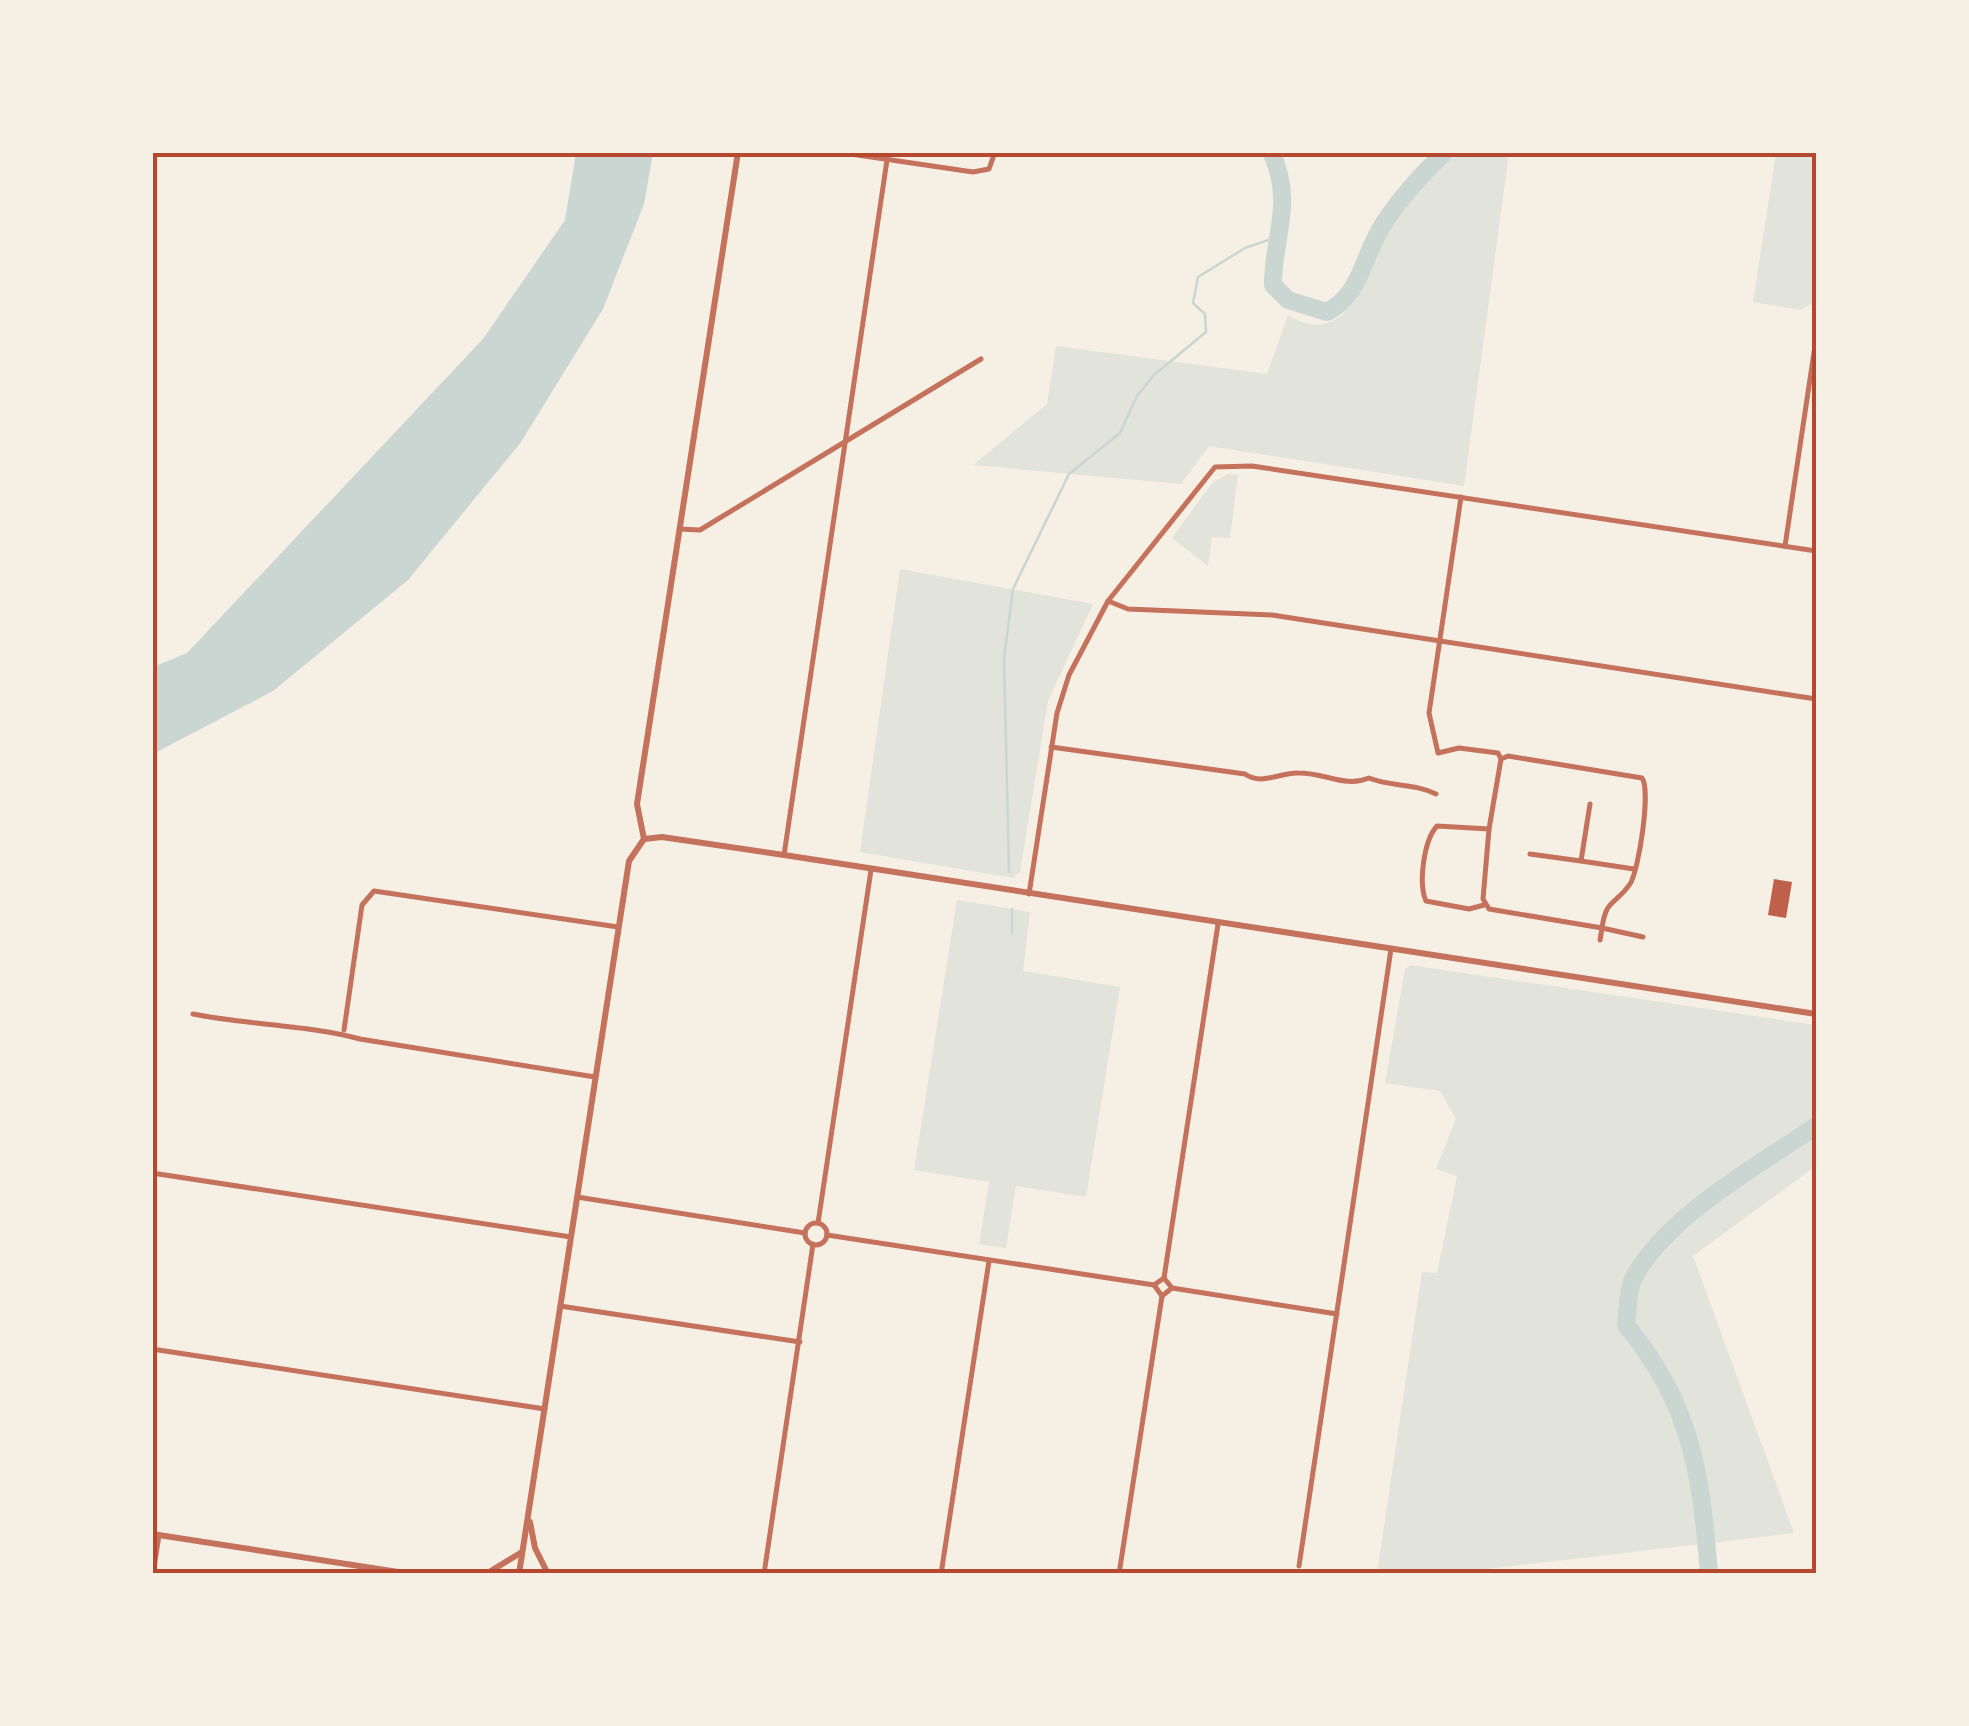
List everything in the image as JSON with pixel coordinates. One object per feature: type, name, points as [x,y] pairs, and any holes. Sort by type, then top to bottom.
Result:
[{"type":"street","points":[[644,840],[638,804],[738,152]]},
{"type":"street","points":[[838,152],[973,172],[989,169],[996,152]]},
{"type":"street","points":[[784,855],[887,160]]},
{"type":"street","points":[[1785,546],[1812,394],[1816,340]]},
{"type":"street","points":[[680,530],[700,530],[981,358]]},
{"type":"street","points":[[1028,894],[1061,695],[1108,601],[1215,467],[1232,463],[1816,551]]},
{"type":"street","points":[[1461,497],[1430,708],[1438,753],[1484,749],[1498,753],[1501,760],[1489,829],[1484,906]]},
{"type":"street","points":[[1108,601],[1128,609],[1272,615],[1816,698]]},
{"type":"street","points":[[1051,747],[1246,774],[1258,780],[1299,772],[1351,785],[1369,778],[1385,784],[1418,786],[1436,794]]},
{"type":"street","points":[[1501,760],[1516,756],[1642,778],[1648,792],[1634,869],[1630,884],[1605,909],[1600,940]]},
{"type":"street","points":[[1581,861],[1590,804]]},
{"type":"street","points":[[1489,829],[1443,825],[1433,830],[1422,887],[1426,901],[1469,909],[1484,906],[1496,913],[1643,937]]},
{"type":"street","points":[[520,1574],[618,927],[631,852],[644,840],[662,837],[784,855],[1816,1014]]},
{"type":"street","points":[[1530,854],[1634,869]]},
{"type":"street","points":[[871,870],[818,1223],[827,1236],[1154,1286],[1162,1296]]},
{"type":"street","points":[[344,1030],[362,906],[370,894],[387,891],[618,927]]},
{"type":"street","points":[[1154,1286],[1164,1278],[1218,924]]},
{"type":"street","points":[[1299,1566],[1392,949]]},
{"type":"street","points":[[193,1014],[317,1034],[344,1030],[360,1039],[595,1077]]},
{"type":"street","points":[[152,1173],[571,1237]]},
{"type":"street","points":[[577,1198],[806,1232],[818,1223]]},
{"type":"street","points":[[764,1574],[813,1244],[806,1232]]},
{"type":"street","points":[[813,1244],[822,1243],[827,1236]]},
{"type":"street","points":[[941,1574],[989,1261]]},
{"type":"street","points":[[1164,1278],[1172,1288],[1337,1314]]},
{"type":"street","points":[[1119,1574],[1162,1296],[1172,1288]]},
{"type":"street","points":[[560,1306],[800,1342]]},
{"type":"street","points":[[152,1349],[545,1408]]},
{"type":"street","points":[[529,1515],[535,1548],[548,1574]]},
{"type":"street","points":[[153,1574],[156,1534],[411,1574]]},
{"type":"street","points":[[486,1574],[513,1562],[523,1551]]},
{"type":"shaded area","points":[[576,153],[653,153],[644,204],[603,309],[521,442],[408,580],[273,691],[153,754],[153,667],[187,653],[483,339],[565,220]]},
{"type":"shaded area","points":[[1455,153],[1509,153],[1464,486],[1209,446],[1181,484],[973,465],[1047,404],[1056,346],[1267,374],[1288,315],[1309,324],[1327,323],[1342,315],[1364,283],[1395,218]]},
{"type":"shaded area","points":[[1776,153],[1816,153],[1816,301],[1801,310],[1753,302]]},
{"type":"shaded area","points":[[1228,474],[1238,475],[1230,538],[1212,537],[1208,566],[1172,538],[1212,483]]},
{"type":"shaded area","points":[[900,569],[1093,604],[1048,701],[1020,872],[1013,878],[860,852]]},
{"type":"shaded area","points":[[957,900],[1030,912],[1023,971],[1120,987],[1086,1197],[1016,1186],[1006,1248],[979,1244],[989,1182],[914,1170]]},
{"type":"shaded area","points":[[1410,965],[1816,1025],[1816,1166],[1693,1256],[1794,1533],[1453,1573],[1377,1573],[1422,1272],[1437,1273],[1457,1176],[1436,1169],[1456,1119],[1440,1091],[1385,1083],[1405,969]]},
{"type":"building","points":[[1774,879],[1792,882],[1786,918],[1768,915]]},
{"type":"waterway","points":[[1271,152],[1278,170],[1282,203],[1273,285],[1288,300],[1327,312],[1348,295],[1391,213],[1445,152]]},
{"type":"waterway","points":[[1009,872],[1004,658],[1013,589],[1069,474],[1120,433],[1137,396],[1154,375],[1206,332],[1205,314],[1193,303],[1198,277],[1245,248],[1280,236]]},
{"type":"waterway","points":[[1012,909],[1012,933]]},
{"type":"waterway","points":[[1709,1574],[1702,1504],[1689,1442],[1666,1383],[1626,1325],[1630,1290],[1648,1256],[1690,1213],[1816,1126]]}]
